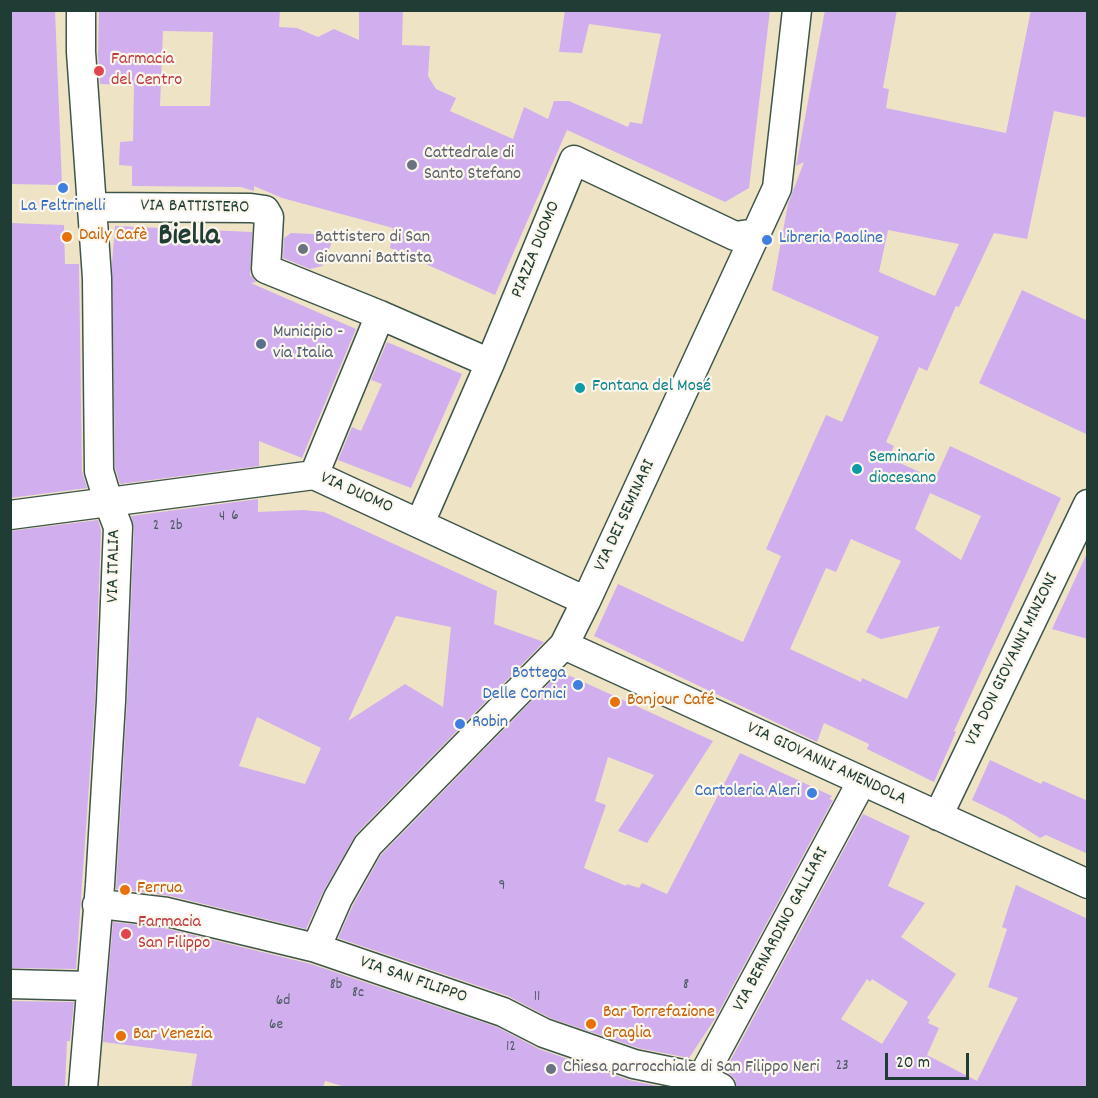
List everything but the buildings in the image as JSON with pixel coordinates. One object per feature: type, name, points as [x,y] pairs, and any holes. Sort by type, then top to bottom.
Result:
[{"type":"street","name":"VIA ITALIA","points":[[81,10],[81,52],[97,278],[99,471],[118,527],[111,700],[82,1088]]},
{"type":"street","name":"VIA DEI SEMINARI","points":[[316,948],[338,898],[368,845],[564,645],[777,188],[797,10]]},
{"type":"street","name":"PIAZZA DUOMO","points":[[420,523],[490,363],[574,160],[735,236],[756,233]]},
{"type":"street","name":"VIA BATTISTERO","points":[[92,207],[265,210],[269,217],[266,269],[380,315]]},
{"type":"street","points":[[314,475],[380,315],[490,363]]},
{"type":"street","name":"VIA DUOMO","points":[[10,514],[314,475],[586,601]]},
{"type":"street","name":"VIA DON GIOVANNI MINZONI","points":[[938,816],[1088,504]]},
{"type":"street","name":"VIA GIOVANNI AMENDOLA","points":[[564,645],[1088,884]]},
{"type":"street","name":"VIA BERNARDINO GALLIARI","points":[[711,1083],[862,781]]},
{"type":"street","name":"VIA SAN FILIPPO","points":[[97,905],[109,904],[167,912],[316,948],[503,1012],[629,1076],[711,1083]]},
{"type":"street","points":[[10,984],[90,986]]},
{"type":"place","name":"Farmacia del Centro","points":[[99,71]]},
{"type":"place","name":"Cattedrale di Santo Stefano","points":[[412,165]]},
{"type":"place","name":"La Feltrinelli","points":[[63,188]]},
{"type":"place","name":"Daily Cafè","points":[[67,237]]},
{"type":"place","name":"Libreria Paoline","points":[[767,240]]},
{"type":"place","name":"Battistero di San Giovanni Battista","points":[[303,249]]},
{"type":"place","name":"Municipio - via Italia","points":[[261,344]]},
{"type":"place","name":"Fontana del Mosé","points":[[580,388]]},
{"type":"place","name":"Seminario diocesano","points":[[857,469]]},
{"type":"place","name":"Bottega Delle Cornici","points":[[578,685]]},
{"type":"place","name":"Bonjour Café","points":[[615,702]]},
{"type":"place","name":"Robin","points":[[460,724]]},
{"type":"place","name":"Cartoleria Aleri","points":[[812,793]]},
{"type":"place","name":"Ferrua","points":[[125,890]]},
{"type":"place","name":"Farmacia San Filippo","points":[[126,934]]},
{"type":"place","name":"Bar Torrefazione Graglia","points":[[591,1024]]},
{"type":"place","name":"Bar Venezia","points":[[121,1036]]},
{"type":"place","name":"Chiesa parrocchiale di San Filippo Neri","points":[[551,1069]]},
{"type":"district","name":"Biella","points":[[189,239]]}]
